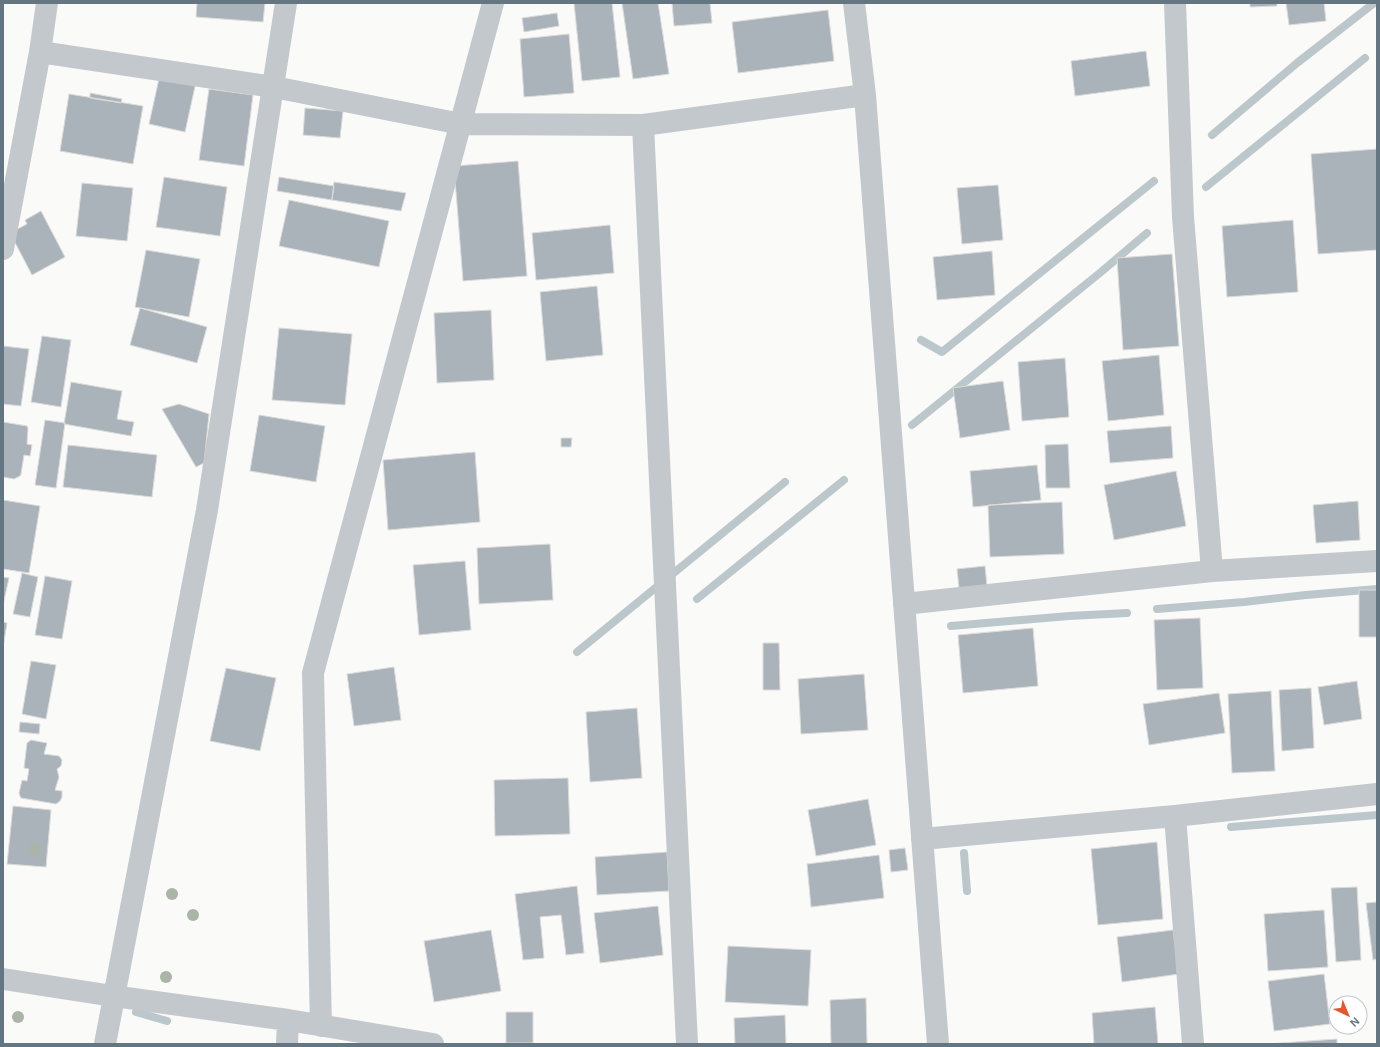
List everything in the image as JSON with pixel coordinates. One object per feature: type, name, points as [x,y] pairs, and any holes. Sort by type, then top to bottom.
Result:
[{"type":"street","points":[[3,248],[40,52],[47,3]]},
{"type":"street","points":[[105,1044],[207,510],[286,3]]},
{"type":"street","points":[[321,1026],[313,672],[462,124],[493,3]]},
{"type":"street","points":[[854,3],[865,95],[938,1044]]},
{"type":"street","points":[[1175,3],[1183,217],[1212,571]]},
{"type":"street","points":[[40,52],[274,87],[462,124],[643,126],[865,95]]},
{"type":"street","points":[[643,126],[688,1044]]},
{"type":"street","points":[[904,604],[1212,571],[1377,560]]},
{"type":"street","points":[[922,839],[1174,816],[1377,794]]},
{"type":"street","points":[[1174,816],[1193,1044]]},
{"type":"street","points":[[3,979],[288,1020],[433,1044]]},
{"type":"street","points":[[287,1044],[288,1020]]},
{"type":"building","points":[[197,3],[265,3],[263,22],[196,17]]},
{"type":"building","points":[[574,3],[612,3],[620,77],[582,81]]},
{"type":"building","points":[[622,3],[658,3],[669,74],[633,79]]},
{"type":"building","points":[[672,3],[710,3],[712,23],[674,26]]},
{"type":"building","points":[[1250,3],[1277,3],[1277,6],[1250,7]]},
{"type":"building","points":[[1286,3],[1324,3],[1326,21],[1289,25]]},
{"type":"building","points":[[828,10],[834,61],[738,73],[732,22]]},
{"type":"building","points":[[557,13],[559,26],[524,32],[522,18]]},
{"type":"building","points":[[569,34],[574,93],[524,97],[520,39]]},
{"type":"building","points":[[1146,51],[1150,86],[1075,96],[1071,61]]},
{"type":"building","points":[[160,74],[196,82],[185,132],[149,124]]},
{"type":"building","points":[[209,89],[253,95],[244,166],[199,160]]},
{"type":"building","points":[[90,93],[122,99],[121,103],[90,98]]},
{"type":"building","points":[[69,94],[143,106],[133,164],[60,151]]},
{"type":"building","points":[[305,108],[343,111],[340,138],[303,135]]},
{"type":"building","points":[[1377,149],[1377,250],[1318,254],[1311,154]]},
{"type":"building","points":[[518,161],[527,276],[463,281],[454,166]]},
{"type":"building","points":[[164,177],[227,187],[220,236],[156,227]]},
{"type":"building","points":[[279,177],[334,186],[332,200],[277,191]]},
{"type":"building","points":[[334,182],[406,193],[401,211],[332,200]]},
{"type":"building","points":[[82,183],[133,188],[127,241],[76,236]]},
{"type":"building","points":[[998,185],[1003,240],[962,244],[957,188]]},
{"type":"building","points":[[289,200],[389,221],[379,267],[279,246]]},
{"type":"building","points":[[41,211],[65,257],[32,275],[10,233],[27,224],[25,220]]},
{"type":"building","points":[[1293,220],[1298,292],[1227,297],[1222,226]]},
{"type":"building","points":[[610,225],[614,273],[536,280],[532,233]]},
{"type":"building","points":[[146,250],[200,259],[189,317],[135,307]]},
{"type":"building","points":[[992,251],[995,295],[937,300],[933,257]]},
{"type":"building","points":[[1172,254],[1179,346],[1123,350],[1117,258]]},
{"type":"building","points":[[597,286],[603,355],[546,361],[540,292]]},
{"type":"building","points":[[140,308],[207,327],[197,363],[130,345]]},
{"type":"building","points":[[491,310],[494,380],[437,383],[434,313]]},
{"type":"building","points":[[279,328],[352,334],[345,405],[272,400]]},
{"type":"building","points":[[42,336],[71,340],[61,407],[31,402]]},
{"type":"building","points":[[3,346],[29,349],[21,406],[3,404]]},
{"type":"building","points":[[1159,355],[1164,415],[1108,421],[1102,361]]},
{"type":"building","points":[[1065,358],[1069,417],[1022,421],[1018,362]]},
{"type":"building","points":[[1003,381],[1010,430],[960,438],[953,388]]},
{"type":"building","points":[[71,382],[122,391],[117,419],[134,422],[131,436],[64,424]]},
{"type":"building","points":[[179,404],[209,414],[204,463],[196,467],[162,409]]},
{"type":"building","points":[[259,415],[325,426],[316,482],[250,471]]},
{"type":"building","points":[[45,420],[65,423],[56,488],[35,485]]},
{"type":"building","points":[[3,422],[27,426],[27,444],[32,445],[30,456],[24,455],[20,476],[14,479],[3,477]]},
{"type":"building","points":[[1171,426],[1173,458],[1110,463],[1107,431]]},
{"type":"building","points":[[561,438],[572,438],[571,447],[561,447]]},
{"type":"building","points":[[1068,444],[1070,488],[1046,488],[1045,445]]},
{"type":"building","points":[[68,445],[157,455],[152,497],[63,487]]},
{"type":"building","points":[[475,452],[480,522],[388,530],[383,460]]},
{"type":"building","points":[[1037,465],[1041,500],[973,507],[970,471]]},
{"type":"building","points":[[1176,471],[1186,526],[1114,540],[1104,485]]},
{"type":"building","points":[[3,500],[40,506],[29,573],[3,569]]},
{"type":"building","points":[[1358,501],[1360,540],[1316,543],[1313,505]]},
{"type":"building","points":[[1062,502],[1064,554],[990,557],[988,505]]},
{"type":"building","points":[[550,544],[553,600],[479,604],[477,548]]},
{"type":"building","points":[[465,561],[471,630],[419,635],[413,565]]},
{"type":"building","points":[[985,566],[987,586],[959,588],[957,569]]},
{"type":"building","points":[[22,573],[38,577],[30,617],[13,614]]},
{"type":"building","points":[[45,576],[72,581],[62,639],[35,635]]},
{"type":"building","points":[[3,577],[9,578],[3,605]]},
{"type":"building","points":[[1359,590],[1377,590],[1377,637],[1359,637]]},
{"type":"building","points":[[1200,618],[1203,688],[1157,690],[1154,620]]},
{"type":"building","points":[[3,622],[7,623],[3,648]]},
{"type":"building","points":[[1033,628],[1038,686],[963,693],[958,635]]},
{"type":"building","points":[[763,643],[779,643],[780,690],[763,690]]},
{"type":"building","points":[[31,661],[56,665],[46,719],[22,714]]},
{"type":"building","points":[[394,667],[401,720],[354,726],[347,674]]},
{"type":"building","points":[[226,668],[276,678],[260,751],[210,741]]},
{"type":"building","points":[[864,674],[868,730],[801,734],[798,679]]},
{"type":"building","points":[[1357,681],[1362,719],[1324,725],[1318,687]]},
{"type":"building","points":[[1311,688],[1314,748],[1282,751],[1279,690]]},
{"type":"building","points":[[1271,691],[1275,771],[1232,773],[1228,694]]},
{"type":"building","points":[[1219,693],[1225,733],[1149,745],[1143,704]]},
{"type":"building","points":[[637,708],[642,778],[590,782],[586,712]]},
{"type":"building","points":[[20,722],[40,724],[39,734],[19,732]]},
{"type":"building","points":[[31,740],[47,743],[44,754],[59,756],[62,760],[61,766],[57,769],[59,777],[55,790],[62,791],[62,797],[56,804],[21,798],[20,796],[19,793],[22,780],[27,781],[29,769],[24,768],[27,743]]},
{"type":"building","points":[[568,778],[570,834],[495,836],[494,780]]},
{"type":"building","points":[[868,799],[876,845],[816,856],[808,810]]},
{"type":"building","points":[[13,806],[51,810],[46,867],[7,864]]},
{"type":"building","points":[[1157,842],[1163,919],[1098,925],[1091,849]]},
{"type":"building","points":[[905,848],[908,870],[891,872],[889,850]]},
{"type":"building","points":[[667,852],[669,891],[597,895],[595,857]]},
{"type":"building","points":[[879,855],[884,898],[811,907],[807,864]]},
{"type":"building","points":[[577,886],[584,953],[566,955],[561,915],[540,917],[544,958],[523,960],[515,894]]},
{"type":"building","points":[[1357,887],[1361,960],[1336,962],[1331,888]]},
{"type":"building","points":[[1377,902],[1377,959],[1373,960],[1366,903]]},
{"type":"building","points":[[658,906],[663,955],[600,963],[594,913]]},
{"type":"building","points":[[1324,910],[1328,967],[1268,971],[1264,914]]},
{"type":"building","points":[[491,930],[501,991],[434,1002],[424,941]]},
{"type":"building","points":[[1173,930],[1179,974],[1122,982],[1117,937]]},
{"type":"building","points":[[728,946],[811,950],[808,1006],[725,1002]]},
{"type":"building","points":[[1324,974],[1328,1007],[1328,1024],[1274,1031],[1268,981]]},
{"type":"building","points":[[866,998],[867,1044],[831,1044],[830,1000]]},
{"type":"building","points":[[1155,1007],[1158,1044],[1094,1044],[1092,1013]]},
{"type":"building","points":[[506,1012],[533,1012],[533,1043],[506,1043]]},
{"type":"building","points":[[785,1015],[786,1044],[735,1044],[734,1018]]},
{"type":"building","points":[[1337,1039],[1337,1044],[1266,1044]]},
{"type":"waterway","points":[[1212,135],[1297,63],[1374,3]]},
{"type":"waterway","points":[[1206,187],[1365,58]]},
{"type":"waterway","points":[[921,340],[942,352],[1154,181]]},
{"type":"waterway","points":[[912,425],[1147,233]]},
{"type":"waterway","points":[[697,599],[844,480]]},
{"type":"waterway","points":[[577,652],[785,482]]},
{"type":"waterway","points":[[1157,609],[1377,589]]},
{"type":"waterway","points":[[951,626],[1069,616],[1127,613]]},
{"type":"waterway","points":[[1231,827],[1377,815]]},
{"type":"waterway","points":[[964,853],[967,891]]},
{"type":"waterway","points":[[136,1012],[167,1021]]}]
